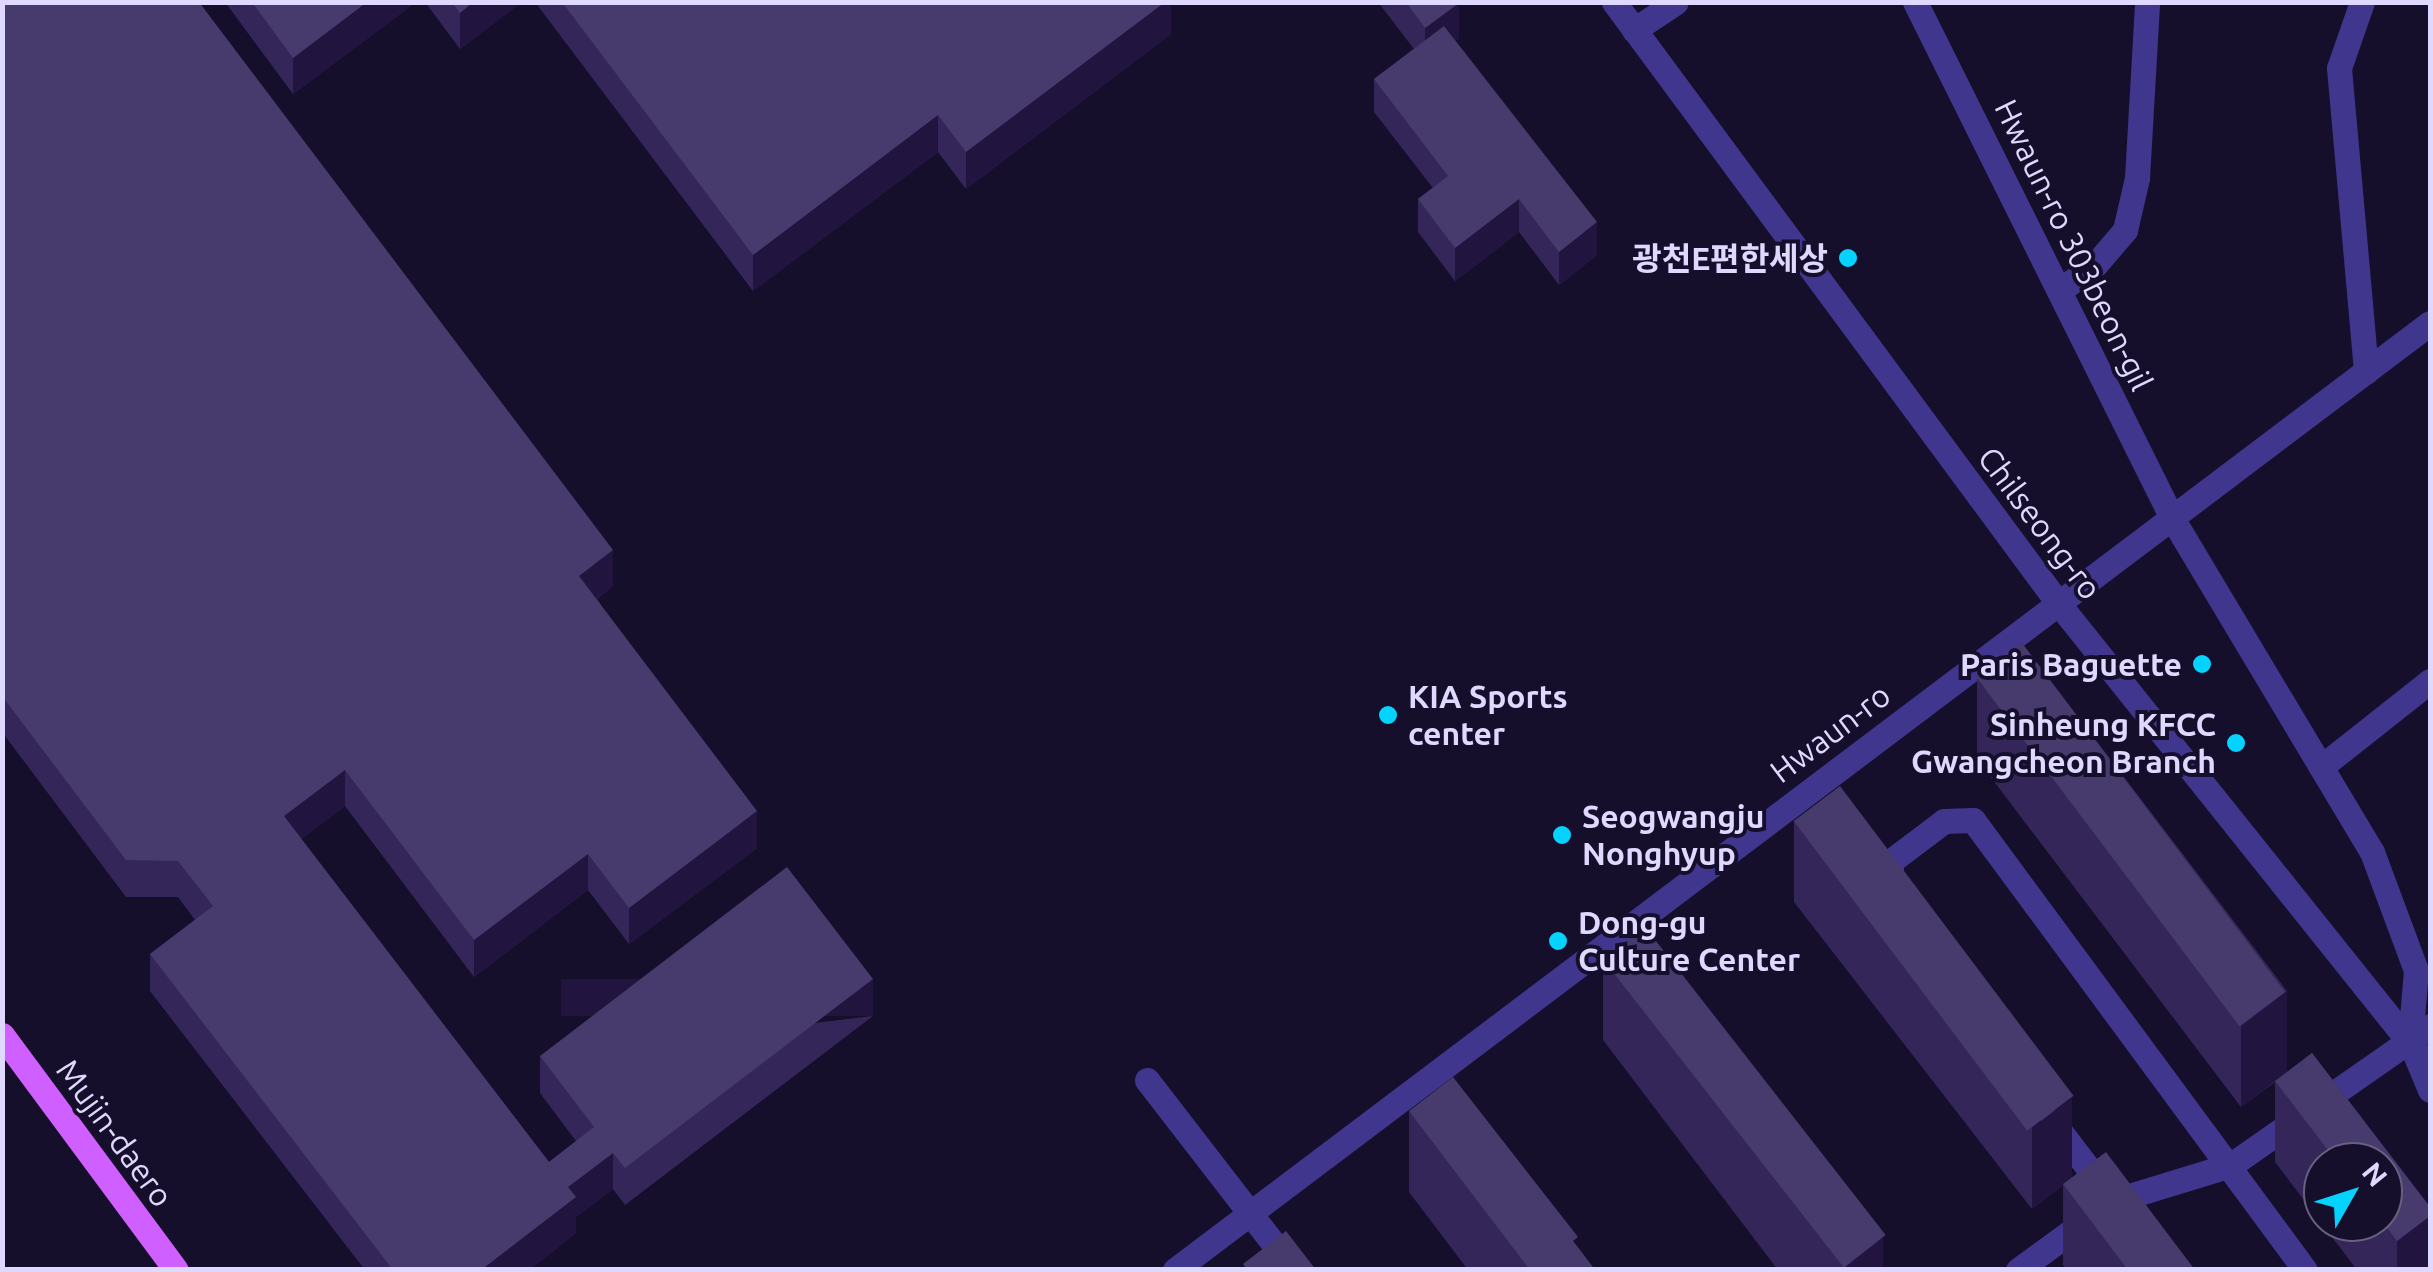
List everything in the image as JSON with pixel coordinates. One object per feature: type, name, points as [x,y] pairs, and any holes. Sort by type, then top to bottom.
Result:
[{"type":"main road","name":"Mujin-daero","points":[[2,1036],[176,1270]]},
{"type":"street","name":"Chilseong-ro","points":[[1614,2],[2058,603],[2420,1034]]},
{"type":"street","points":[[1634,30],[1676,2]]},
{"type":"street","name":"Hwaun-ro 303beon-gil","points":[[1915,2],[2172,518],[2372,852],[2416,970],[2420,1034]]},
{"type":"street","points":[[2060,290],[2096,264],[2125,230],[2138,178],[2147,2]]},
{"type":"street","points":[[2362,2],[2338,68],[2366,372]]},
{"type":"street","name":"Hwaun-ro","points":[[1175,1270],[2430,323]]},
{"type":"street","points":[[2321,768],[2430,681]]},
{"type":"street","points":[[1890,906],[1891,861],[1944,821],[1973,820],[2305,1270]]},
{"type":"street","points":[[2420,1034],[2430,1068]]},
{"type":"street","points":[[2420,1034],[2430,1090]]},
{"type":"street","points":[[2018,1270],[2113,1201],[2231,1166],[2353,1074],[2420,1034]]},
{"type":"street","points":[[1146,1080],[1294,1270]]},
{"type":"street","points":[[2031,1092],[2132,1228]]},
{"type":"building","points":[[2,2],[199,2],[613,550],[579,576],[757,811],[629,908],[588,854],[474,940],[345,770],[284,816],[549,1162],[594,1127],[540,1056],[787,867],[873,979],[625,1168],[613,1153],[568,1187],[576,1197],[481,1270],[393,1270],[150,954],[213,906],[178,861],[126,860],[2,696]]},
{"type":"building","points":[[252,2],[367,2],[293,58]]},
{"type":"building","points":[[452,2],[473,2],[460,13]]},
{"type":"building","points":[[562,2],[1165,2],[966,152],[938,115],[753,255]]},
{"type":"building","points":[[1406,2],[1459,2],[1459,3],[1425,28]]},
{"type":"building","points":[[1444,26],[1597,222],[1559,252],[1519,199],[1455,248],[1418,199],[1448,176],[1374,79]]},
{"type":"building","points":[[2022,643],[2285,992],[2239,1026],[1976,677]]},
{"type":"building","points":[[1840,786],[2074,1096],[2027,1131],[1794,821]]},
{"type":"building","points":[[1645,927],[1886,1235],[1844,1268],[1603,960]]},
{"type":"building","points":[[2312,1053],[2380,1142],[2322,1142],[2275,1081]]},
{"type":"building","points":[[1453,1077],[1578,1237],[1573,1241],[1595,1270],[1530,1270],[1409,1111]]},
{"type":"building","points":[[2106,1152],[2195,1270],[2128,1270],[2063,1184]]},
{"type":"building","points":[[2403,1172],[2430,1207],[2430,1216],[2403,1236]]},
{"type":"building","points":[[1286,1231],[1316,1270],[1247,1270],[1243,1264]]},
{"type":"place","name":"광천E편한세상","points":[[1848,258]]},
{"type":"place","name":"Paris Baguette","points":[[2202,664]]},
{"type":"place","name":"KIA Sports center","points":[[1388,715]]},
{"type":"place","name":"Sinheung KFCC Gwangcheon Branch","points":[[2236,743]]},
{"type":"place","name":"Seogwangju Nonghyup","points":[[1562,835]]},
{"type":"place","name":"Dong-gu Culture Center","points":[[1558,941]]}]
